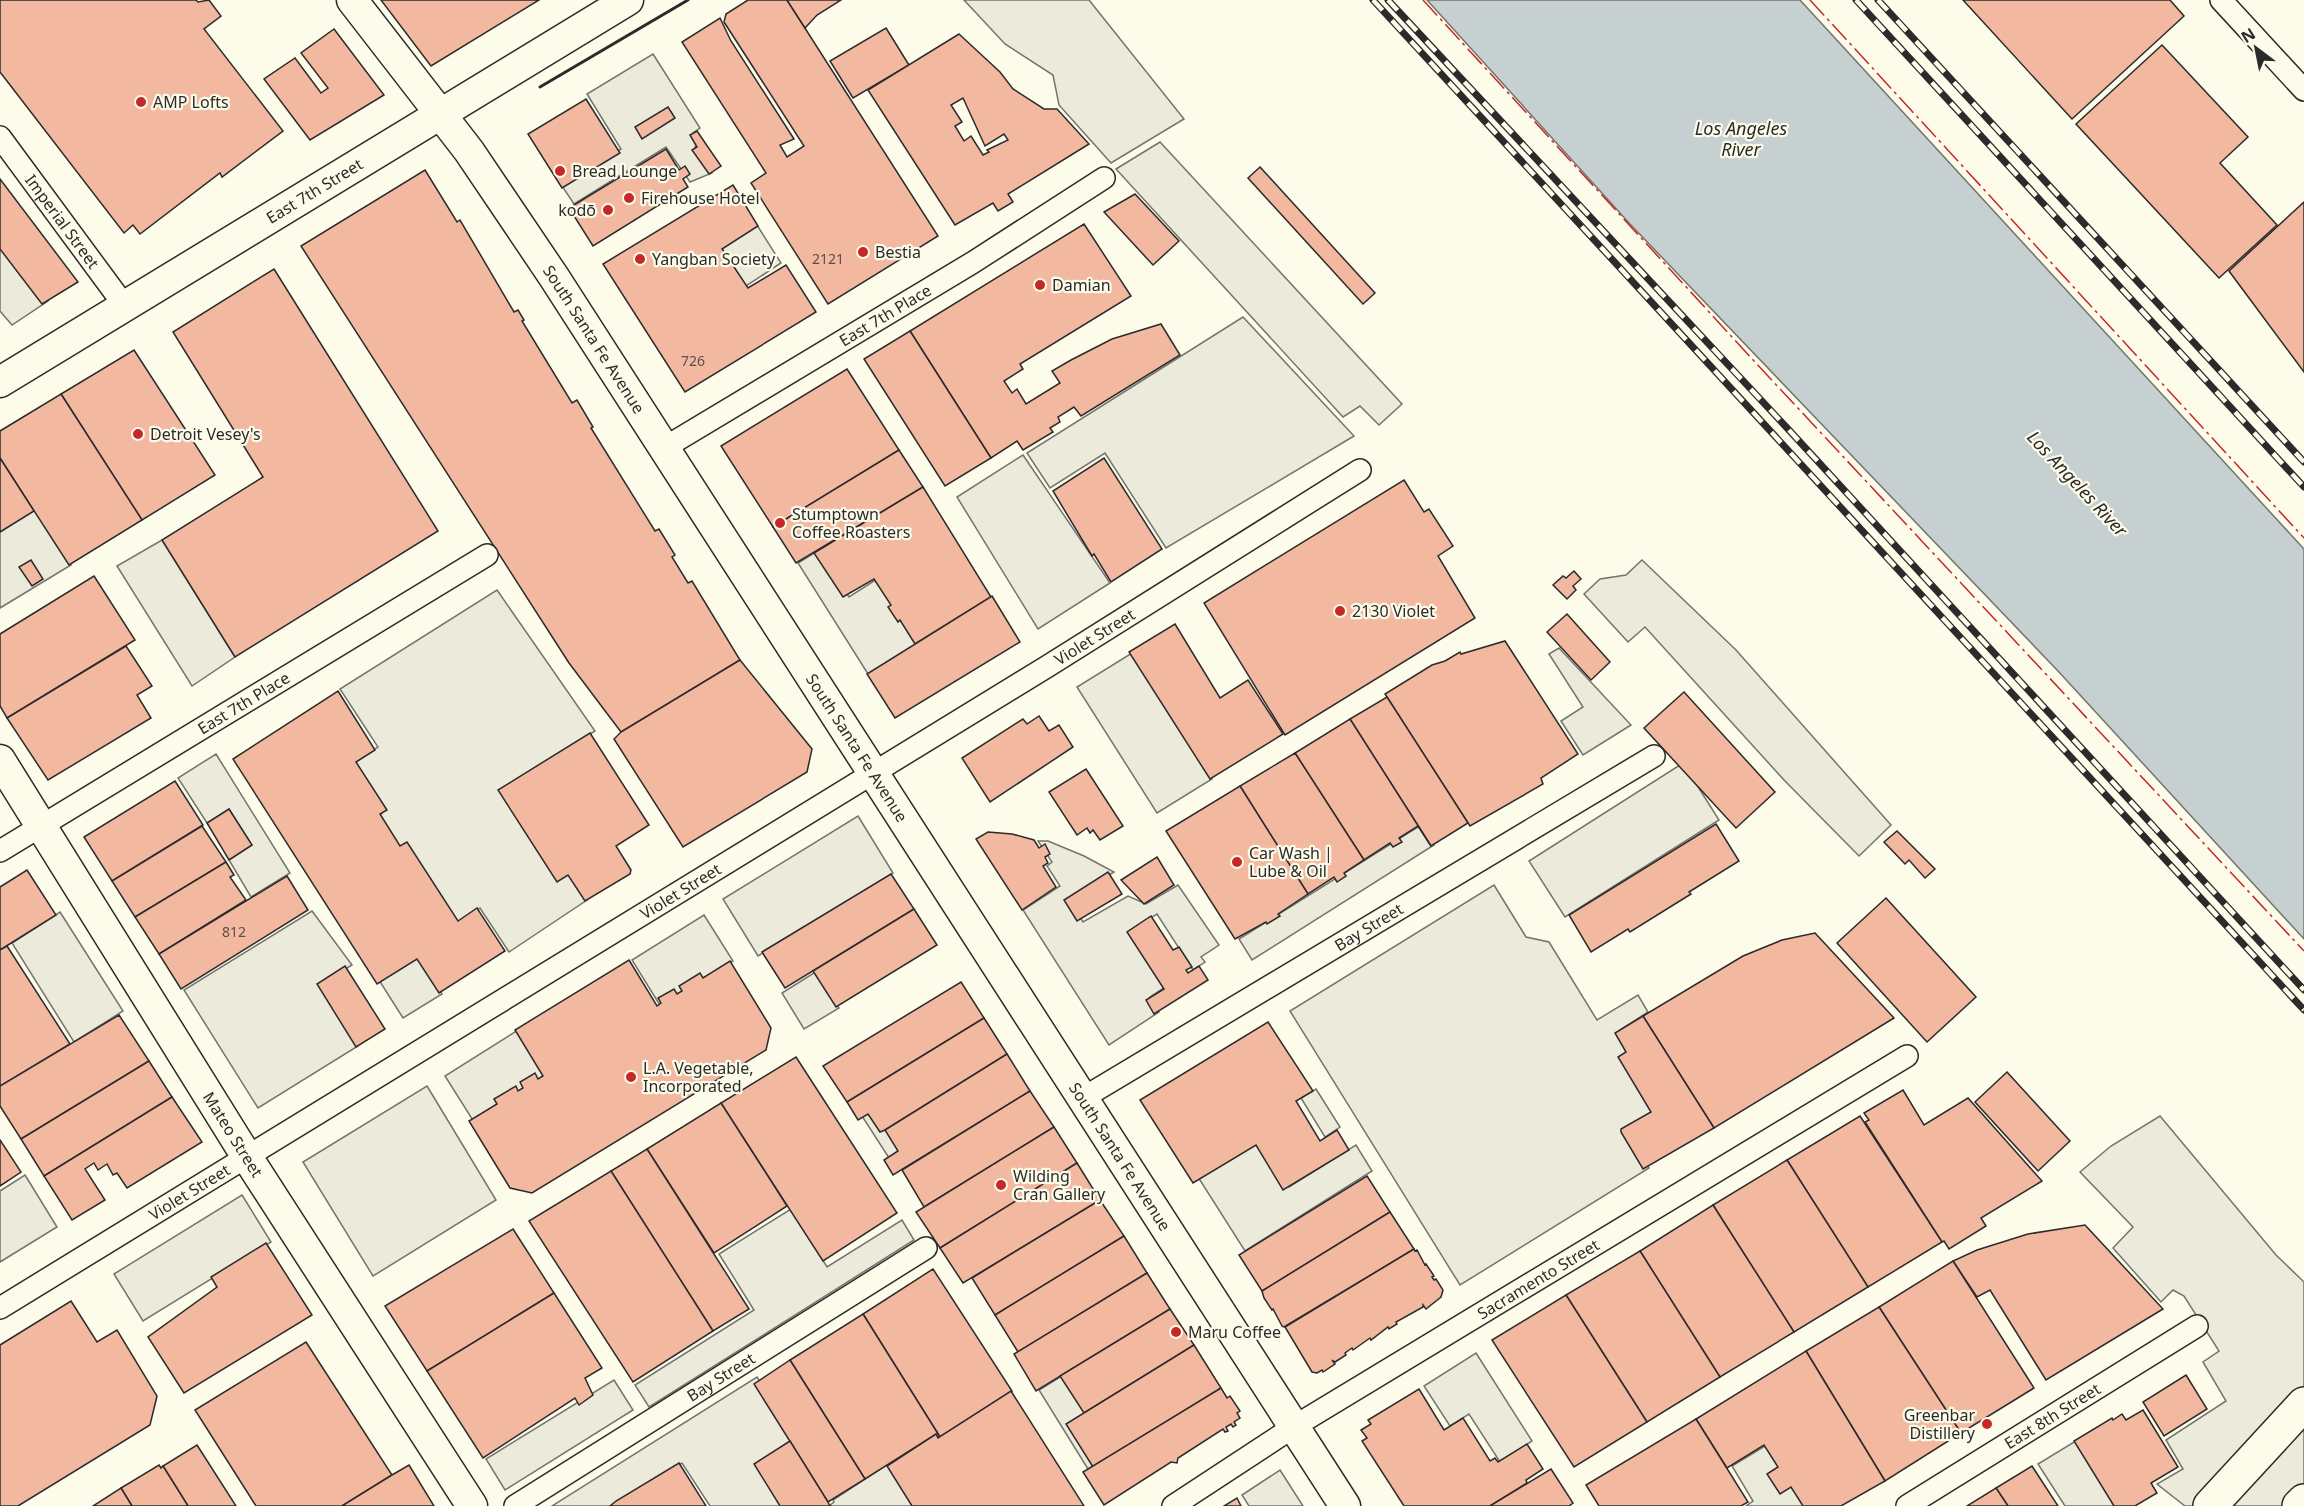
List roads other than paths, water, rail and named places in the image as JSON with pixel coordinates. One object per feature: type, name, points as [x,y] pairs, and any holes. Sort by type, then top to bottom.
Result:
[{"type":"highway","points":[[2210,1506],[2304,1404]]},
{"type":"highway","points":[[2299,1506],[2304,1501]]},
{"type":"main road","name":"South Santa Fe Avenue","points":[[352,0],[469,151],[554,277],[1345,1506]]},
{"type":"main road","name":"East 7th Street","points":[[0,382],[628,0]]},
{"type":"main road","name":"Mateo Street","points":[[0,760],[247,1157],[471,1506]]},
{"type":"street","points":[[2221,0],[2304,90]]},
{"type":"street","name":"Imperial Street","points":[[0,137],[124,305]]},
{"type":"street","name":"East 7th Place","points":[[664,447],[972,263],[1104,178]]},
{"type":"street","name":"Violet Street","points":[[0,1308],[1136,612],[1360,470]]},
{"type":"street","name":"East 7th Place","points":[[0,851],[487,555]]},
{"type":"street","name":"Bay Street","points":[[1083,1098],[1654,756]]},
{"type":"street","name":"Sacramento Street","points":[[1173,1506],[1295,1426],[1907,1056]]},
{"type":"street","name":"Bay Street","points":[[516,1506],[926,1248]]},
{"type":"street","name":"East 8th Street","points":[[1907,1506],[2197,1326]]},
{"type":"water","name":"Los Angeles River","points":[[1427,0],[1800,0],[2304,549],[2304,939],[2058,671],[1630,224]]},
{"type":"railway","points":[[1373,0],[2304,1010]]},
{"type":"railway","points":[[1388,0],[1788,429],[2304,990]]},
{"type":"railway","points":[[1856,0],[2304,487]]},
{"type":"railway","points":[[1878,0],[2304,462]]},
{"type":"place","name":"AMP Lofts","points":[[141,102]]},
{"type":"place","name":"Bread Lounge","points":[[560,171]]},
{"type":"place","name":"Firehouse Hotel","points":[[629,198]]},
{"type":"place","name":"kodō","points":[[608,210]]},
{"type":"place","name":"Bestia","points":[[863,252]]},
{"type":"place","name":"Yangban Society","points":[[640,259]]},
{"type":"place","name":"Damian","points":[[1040,285]]},
{"type":"place","name":"Detroit Vesey's","points":[[138,434]]},
{"type":"place","name":"Stumptown Coffee Roasters","points":[[780,523]]},
{"type":"place","name":"2130 Violet","points":[[1340,611]]},
{"type":"place","name":"Car Wash | Lube & Oil","points":[[1237,862]]},
{"type":"place","name":"L.A. Vegetable, Incorporated","points":[[631,1077]]},
{"type":"place","name":"Wilding Cran Gallery","points":[[1001,1185]]},
{"type":"place","name":"Maru Coffee","points":[[1176,1332]]},
{"type":"place","name":"Greenbar Distillery","points":[[1987,1424]]}]
